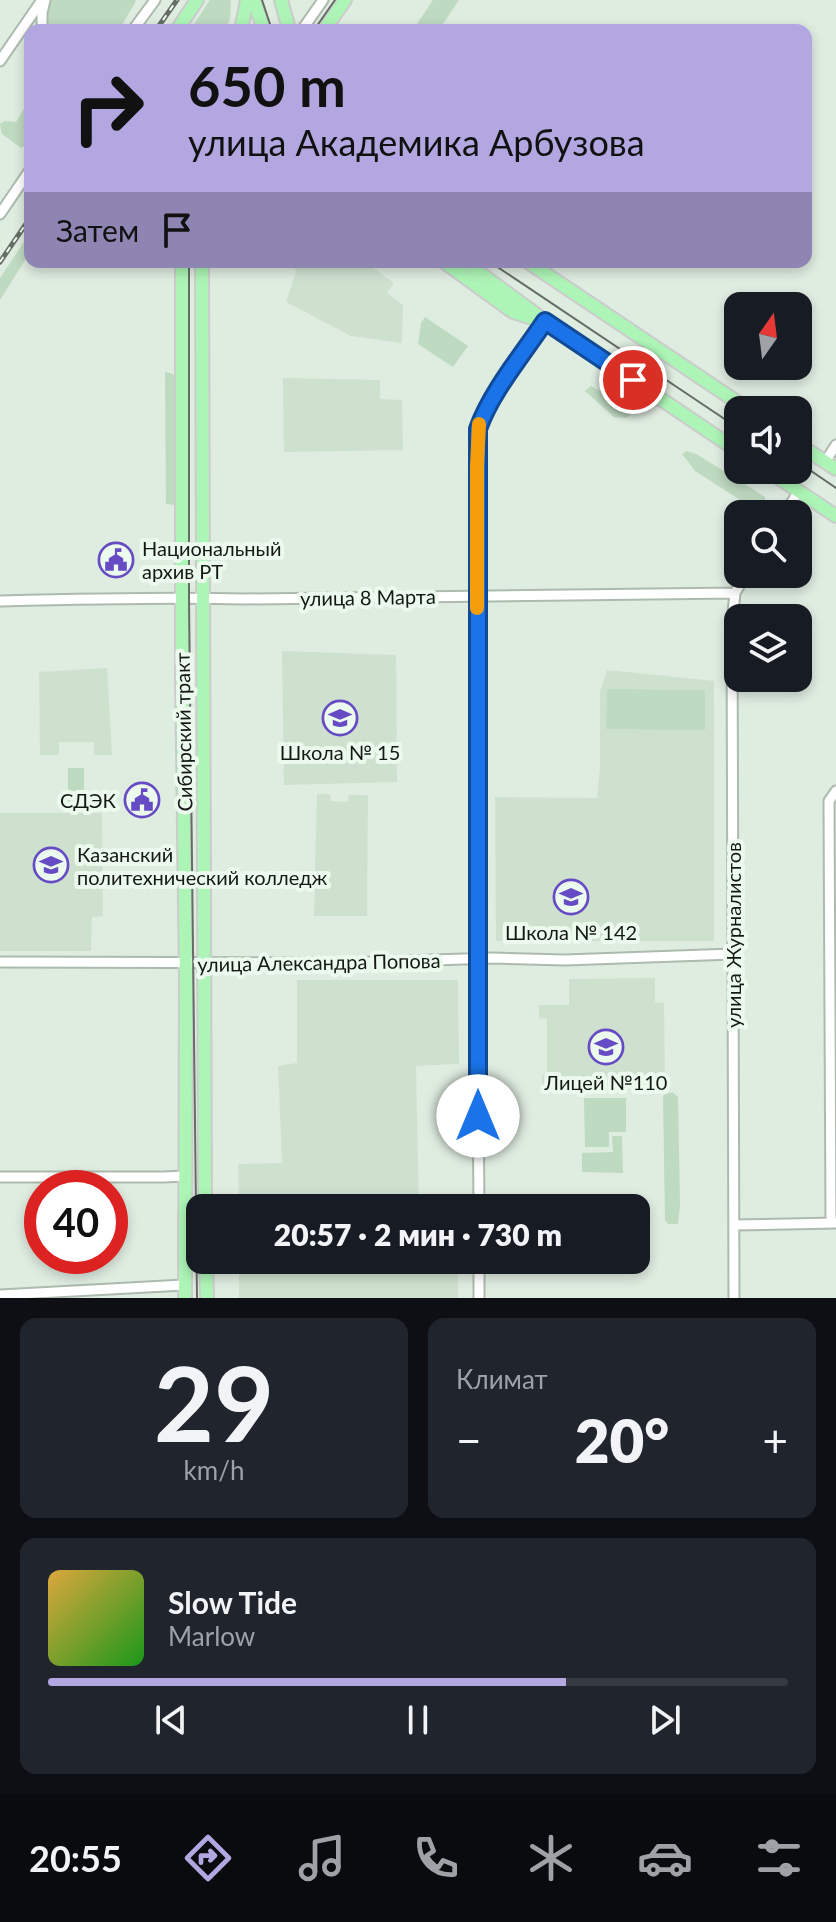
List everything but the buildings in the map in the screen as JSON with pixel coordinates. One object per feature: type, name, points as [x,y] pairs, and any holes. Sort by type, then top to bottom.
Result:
[{"type":"main road","points":[[181,24],[197,0]]},
{"type":"main road","points":[[242,24],[247,0]]},
{"type":"main road","points":[[254,0],[262,24]]},
{"type":"main road","points":[[281,0],[288,24]]},
{"type":"main road","points":[[328,24],[345,0]]},
{"type":"main road","name":"Сибирский тракт","points":[[182,268],[185,1292]]},
{"type":"main road","name":"Сибирский тракт","points":[[202,268],[205,1194]]},
{"type":"main road","points":[[452,268],[513,312],[545,321]]},
{"type":"main road","points":[[473,268],[545,321],[724,442]]},
{"type":"main road","points":[[537,268],[728,396]]},
{"type":"main road","points":[[812,453],[831,466]]},
{"type":"main road","points":[[787,484],[836,516]]},
{"type":"main road","points":[[206,1274],[207,1298]]},
{"type":"street","points":[[42,24],[44,0]]},
{"type":"street","points":[[27,24],[44,0]]},
{"type":"street","points":[[143,17],[146,0]]},
{"type":"street","points":[[138,24],[155,0]]},
{"type":"street","points":[[306,24],[323,0]]},
{"type":"street","points":[[0,61],[24,28]]},
{"type":"street","points":[[0,214],[24,179]]},
{"type":"street","points":[[479,1194],[478,429],[492,400],[545,321]]},
{"type":"street","points":[[831,466],[836,445]]},
{"type":"street","points":[[793,500],[798,492]]},
{"type":"street","name":"улица Журналистов","points":[[734,1298],[732,622],[738,588]]},
{"type":"street","name":"улица 8 Марта","points":[[0,601],[735,593]]},
{"type":"street","points":[[734,1225],[834,1223],[832,846],[829,801],[836,791]]},
{"type":"street","name":"улица Александра Попова","points":[[0,962],[345,963],[733,954]]},
{"type":"street","points":[[0,1177],[184,1176]]},
{"type":"street","points":[[479,1274],[479,1298]]},
{"type":"street","points":[[0,1295],[185,1292]]},
{"type":"shaded area","points":[[52,0],[136,1],[123,24],[44,24],[45,11]]},
{"type":"shaded area","points":[[210,0],[231,0],[228,24],[194,24]]},
{"type":"shaded area","points":[[433,0],[459,0],[443,24],[417,24]]},
{"type":"shaded area","points":[[24,109],[24,146],[21,148],[2,134],[0,124],[16,122]]},
{"type":"shaded area","points":[[24,242],[24,262],[0,300],[0,278]]},
{"type":"shaded area","points":[[295,268],[373,268],[394,283],[387,293],[403,305],[402,343],[351,336],[286,302]]},
{"type":"shaded area","points":[[425,317],[468,346],[453,367],[418,344]]},
{"type":"shaded area","points":[[165,372],[176,377],[176,505],[166,504]]},
{"type":"shaded area","points":[[283,378],[380,380],[380,399],[402,400],[403,450],[284,452]]},
{"type":"shaded area","points":[[591,386],[621,403],[630,415],[626,418],[614,417],[585,391]]},
{"type":"shaded area","points":[[687,451],[698,455],[724,471],[724,484],[744,484],[765,500],[740,500],[695,471],[682,454]]},
{"type":"shaded area","name":"Школа № 15","points":[[282,651],[396,655],[397,782],[284,785]]},
{"type":"shaded area","points":[[107,668],[112,755],[94,755],[94,742],[59,742],[59,755],[40,755],[39,672]]},
{"type":"shaded area","points":[[607,670],[714,681],[714,941],[496,941],[495,797],[597,798],[600,692]]},
{"type":"shaded area","points":[[607,689],[705,690],[705,730],[606,729]]},
{"type":"shaded area","points":[[68,768],[84,768],[84,807],[68,806]]},
{"type":"shaded area","points":[[317,794],[330,794],[331,801],[348,802],[349,795],[368,795],[367,916],[314,916]]},
{"type":"shaded area","name":"Казанский политехнический колледж","points":[[0,813],[102,813],[103,916],[92,917],[91,951],[0,951]]},
{"type":"shaded area","name":"Лицей №110","points":[[655,978],[655,1002],[664,1003],[665,1085],[542,1086],[542,1075],[547,1075],[547,1019],[539,1018],[539,1005],[569,1005],[569,979]]},
{"type":"shaded area","points":[[297,980],[458,980],[459,1064],[416,1066],[419,1194],[239,1194],[238,1164],[282,1163],[278,1066],[297,1063]]},
{"type":"shaded area","points":[[672,1092],[678,1097],[678,1224],[668,1224],[665,1220],[663,1098]]},
{"type":"shaded area","points":[[584,1098],[626,1098],[626,1132],[609,1132],[609,1147],[585,1147]]},
{"type":"shaded area","points":[[612,1136],[622,1136],[623,1173],[582,1172],[582,1153],[613,1152]]},
{"type":"shaded area","points":[[239,1274],[458,1274],[458,1298],[239,1298]]},
{"type":"tram line","points":[[262,0],[270,24]]},
{"type":"tram line","points":[[318,24],[335,0]]},
{"type":"tram line","points":[[189,268],[189,599],[197,1298]]},
{"type":"tram line","points":[[499,268],[724,419]]},
{"type":"tram line","points":[[812,472],[836,488]]},
{"type":"railway","points":[[160,24],[177,0]]},
{"type":"railway","points":[[0,262],[24,227]]},
{"type":"slow traffic","points":[[477,608],[479,424]]},
{"type":"place","name":"Национальный архив РТ","points":[[116,560]]},
{"type":"place","name":"Школа № 15","points":[[340,718]]},
{"type":"place","name":"СДЭК","points":[[142,800]]},
{"type":"place","name":"Казанский политехнический колледж","points":[[51,865]]},
{"type":"place","name":"Школа № 142","points":[[571,897]]},
{"type":"place","name":"Лицей №110","points":[[606,1047]]},
{"type":"route","points":[[478,1116],[478,429],[492,400],[545,321],[633,380]]}]
